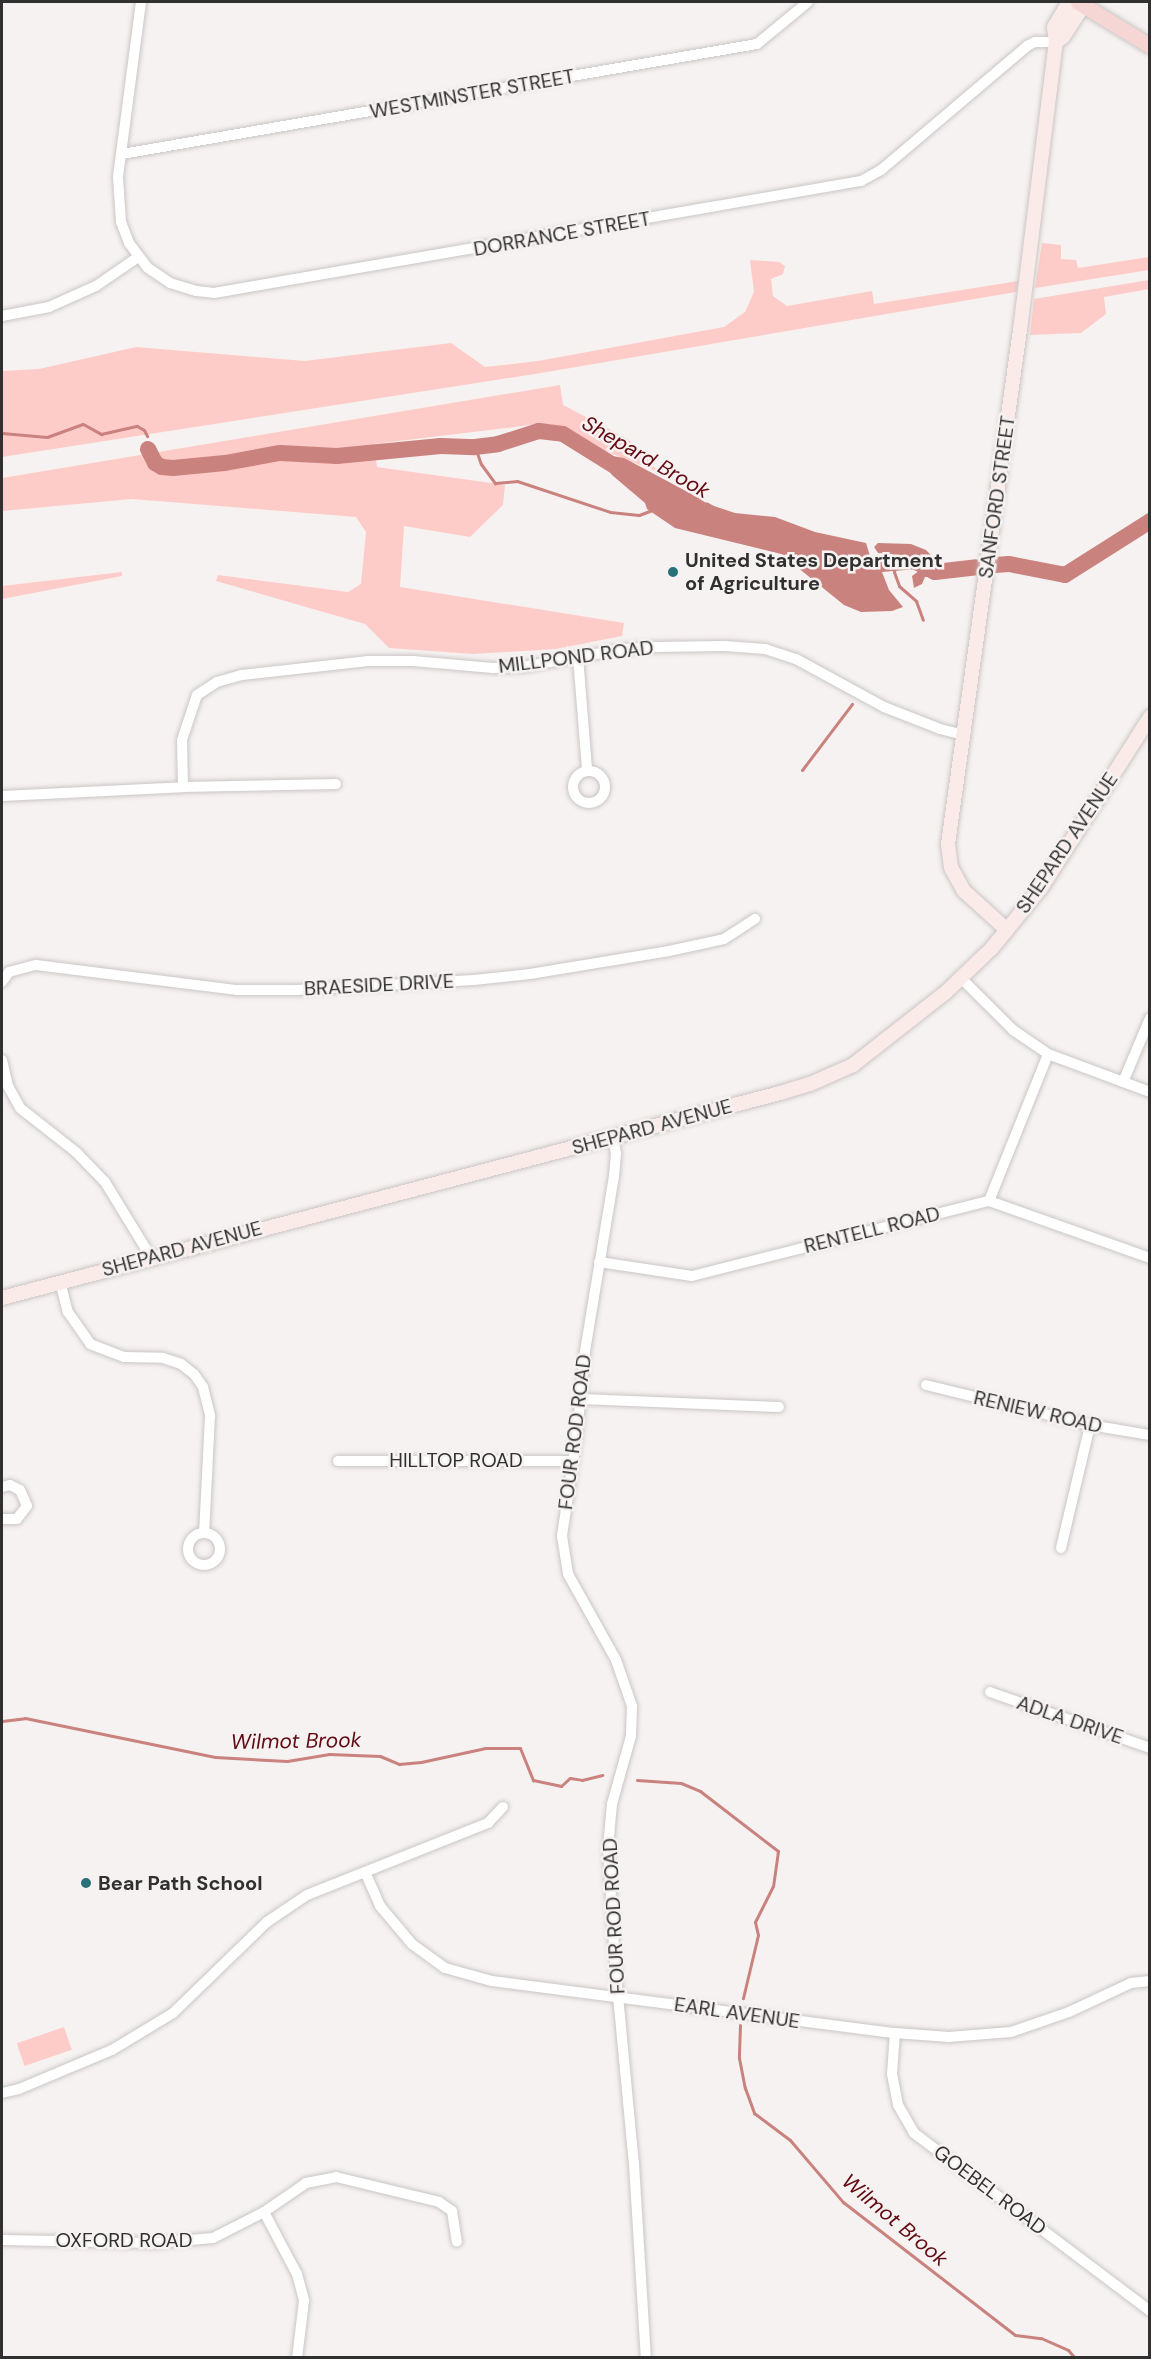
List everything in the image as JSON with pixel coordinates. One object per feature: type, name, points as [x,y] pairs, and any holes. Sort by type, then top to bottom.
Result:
[{"type":"main road","points":[[1056,42],[1063,37],[1077,3],[1149,46]]},
{"type":"main road","name":"SANFORD STREET","points":[[1007,930],[964,891],[951,868],[948,844],[1016,359],[1056,42]]},
{"type":"main road","name":"SHEPARD AVENUE","points":[[2,1298],[780,1093],[832,1075],[875,1050],[962,978],[1007,930],[1041,888],[1149,717]]},
{"type":"street","name":"DORRANCE STREET","points":[[141,2],[118,177],[118,209],[129,243],[138,257],[170,283],[196,291],[225,293],[861,181],[881,170],[1027,46],[1035,42],[1056,42]]},
{"type":"street","name":"WESTMINSTER STREET","points":[[122,154],[757,45],[808,2]]},
{"type":"street","points":[[2,316],[49,306],[96,286],[138,257]]},
{"type":"street","name":"MILLPOND ROAD","points":[[183,787],[182,740],[197,695],[218,682],[242,675],[368,661],[493,668],[522,667],[655,647],[725,646],[765,649],[796,659],[884,707],[940,729],[964,735]]},
{"type":"street","points":[[578,657],[587,770]]},
{"type":"street","points":[[2,796],[183,787],[336,784]]},
{"type":"street","name":"BRAESIDE DRIVE","points":[[2,982],[9,972],[36,965],[237,990],[296,990],[474,980],[530,974],[669,951],[724,939],[755,919]]},
{"type":"street","points":[[962,978],[1013,1030],[1048,1053],[1149,1092]]},
{"type":"street","points":[[1123,1082],[1149,1018]]},
{"type":"street","points":[[1048,1053],[989,1201],[1149,1258]]},
{"type":"street","points":[[2,1060],[8,1086],[20,1108],[76,1152],[105,1182],[151,1257]]},
{"type":"street","name":"FOUR ROD ROAD","points":[[613,1137],[616,1154],[562,1536],[564,1560],[576,1593],[619,1668],[632,1706],[631,1736],[609,1826],[610,1882],[634,2164],[646,2358]]},
{"type":"street","name":"RENTELL ROAD","points":[[599,1262],[692,1276],[989,1201]]},
{"type":"street","points":[[60,1281],[68,1312],[90,1344],[124,1358],[163,1358],[181,1364],[194,1374],[203,1387],[210,1416],[204,1533]]},
{"type":"street","name":"RENIEW ROAD","points":[[926,1385],[1090,1425],[1149,1435]]},
{"type":"street","points":[[580,1400],[779,1407]]},
{"type":"street","points":[[1061,1548],[1090,1425]]},
{"type":"street","name":"HILLTOP ROAD","points":[[338,1461],[573,1461]]},
{"type":"street","points":[[2,1487],[10,1485],[20,1490],[27,1506],[17,1519],[2,1519]]},
{"type":"street","name":"ADLA DRIVE","points":[[990,1692],[1149,1748]]},
{"type":"street","points":[[2,2093],[19,2089],[112,2050],[173,2013],[267,1922],[306,1894],[488,1823],[503,1807]]},
{"type":"street","name":"EARL AVENUE","points":[[364,1872],[380,1906],[412,1944],[446,1968],[492,1981],[895,2033],[949,2037],[1011,2032],[1069,2012],[1131,1983],[1149,1982]]},
{"type":"street","name":"GOEBEL ROAD","points":[[895,2033],[892,2074],[898,2106],[914,2133],[1149,2311]]},
{"type":"street","name":"OXFORD ROAD","points":[[2,2240],[156,2243],[213,2238],[264,2212],[306,2183],[336,2177],[439,2202],[452,2211],[457,2242]]},
{"type":"street","points":[[264,2212],[297,2274],[304,2301],[297,2358]]},
{"type":"shaded area","points":[[1042,243],[1061,245],[1061,259],[1076,260],[1078,268],[1149,257],[1149,270],[1035,288]]},
{"type":"shaded area","points":[[750,260],[779,262],[785,266],[783,274],[771,279],[773,296],[787,306],[872,291],[874,304],[1018,281],[1016,292],[541,373],[2,457],[2,371],[39,369],[136,347],[305,361],[451,343],[485,367],[538,361],[724,327],[745,312],[754,292]]},
{"type":"shaded area","points":[[1149,280],[1149,289],[1104,297],[1106,314],[1081,333],[1030,335],[1034,299]]},
{"type":"shaded area","points":[[560,385],[563,405],[628,439],[660,473],[538,424],[374,444],[377,467],[505,485],[503,505],[470,537],[404,526],[400,587],[624,623],[622,636],[556,649],[473,654],[389,648],[365,624],[216,581],[218,575],[348,592],[361,584],[366,532],[356,517],[132,499],[2,511],[2,478]]},
{"type":"shaded area","points":[[595,453],[624,458],[714,506],[735,513],[775,517],[815,532],[866,543],[870,556],[878,560],[892,559],[892,554],[878,553],[874,547],[878,543],[911,544],[926,550],[932,556],[935,577],[925,577],[922,584],[914,588],[912,576],[919,571],[917,569],[882,572],[889,590],[903,607],[892,611],[861,612],[844,605],[781,554],[675,528],[647,509],[645,503],[612,475]]},
{"type":"shaded area","points":[[122,572],[122,576],[2,599],[2,586]]},
{"type":"shaded area","points":[[64,2027],[72,2050],[25,2066],[17,2043]]},
{"type":"waterway","name":"Shepard Brook","points":[[2,433],[47,437],[83,424],[101,434],[137,426],[144,430],[147,436]]},
{"type":"waterway","name":"Shepard Brook","points":[[148,449],[155,463],[162,467],[173,468],[225,463],[280,453],[337,456],[441,446],[475,447],[498,444],[539,431],[563,434],[613,465]]},
{"type":"waterway","points":[[475,447],[481,464],[495,483],[517,481],[610,512],[639,515],[652,510]]},
{"type":"waterway","name":"Shepard Brook","points":[[995,565],[1009,564],[1065,575],[1150,521]]},
{"type":"waterway","name":"Shepard Brook","points":[[916,562],[935,572],[979,567]]},
{"type":"waterway","points":[[895,566],[894,572],[899,586],[916,601],[923,620]]},
{"type":"waterway","points":[[802,770],[852,704]]},
{"type":"waterway","name":"Wilmot Brook","points":[[2,1721],[25,1718],[215,1757],[287,1761],[329,1754],[380,1756],[399,1764],[421,1762],[485,1748],[520,1748],[533,1780],[561,1786],[570,1778],[582,1780],[602,1775]]},
{"type":"waterway","name":"Wilmot Brook","points":[[637,1780],[681,1783],[700,1791],[778,1851],[773,1886],[755,1922],[758,1935],[743,1998]]},
{"type":"waterway","name":"Wilmot Brook","points":[[740,2025],[739,2058],[745,2088],[754,2113],[790,2140],[843,2202],[1015,2335],[1041,2338],[1068,2350],[1075,2358]]},
{"type":"place","name":"United States Department of Agriculture","points":[[673,572]]},
{"type":"place","name":"Bear Path School","points":[[86,1883]]}]
